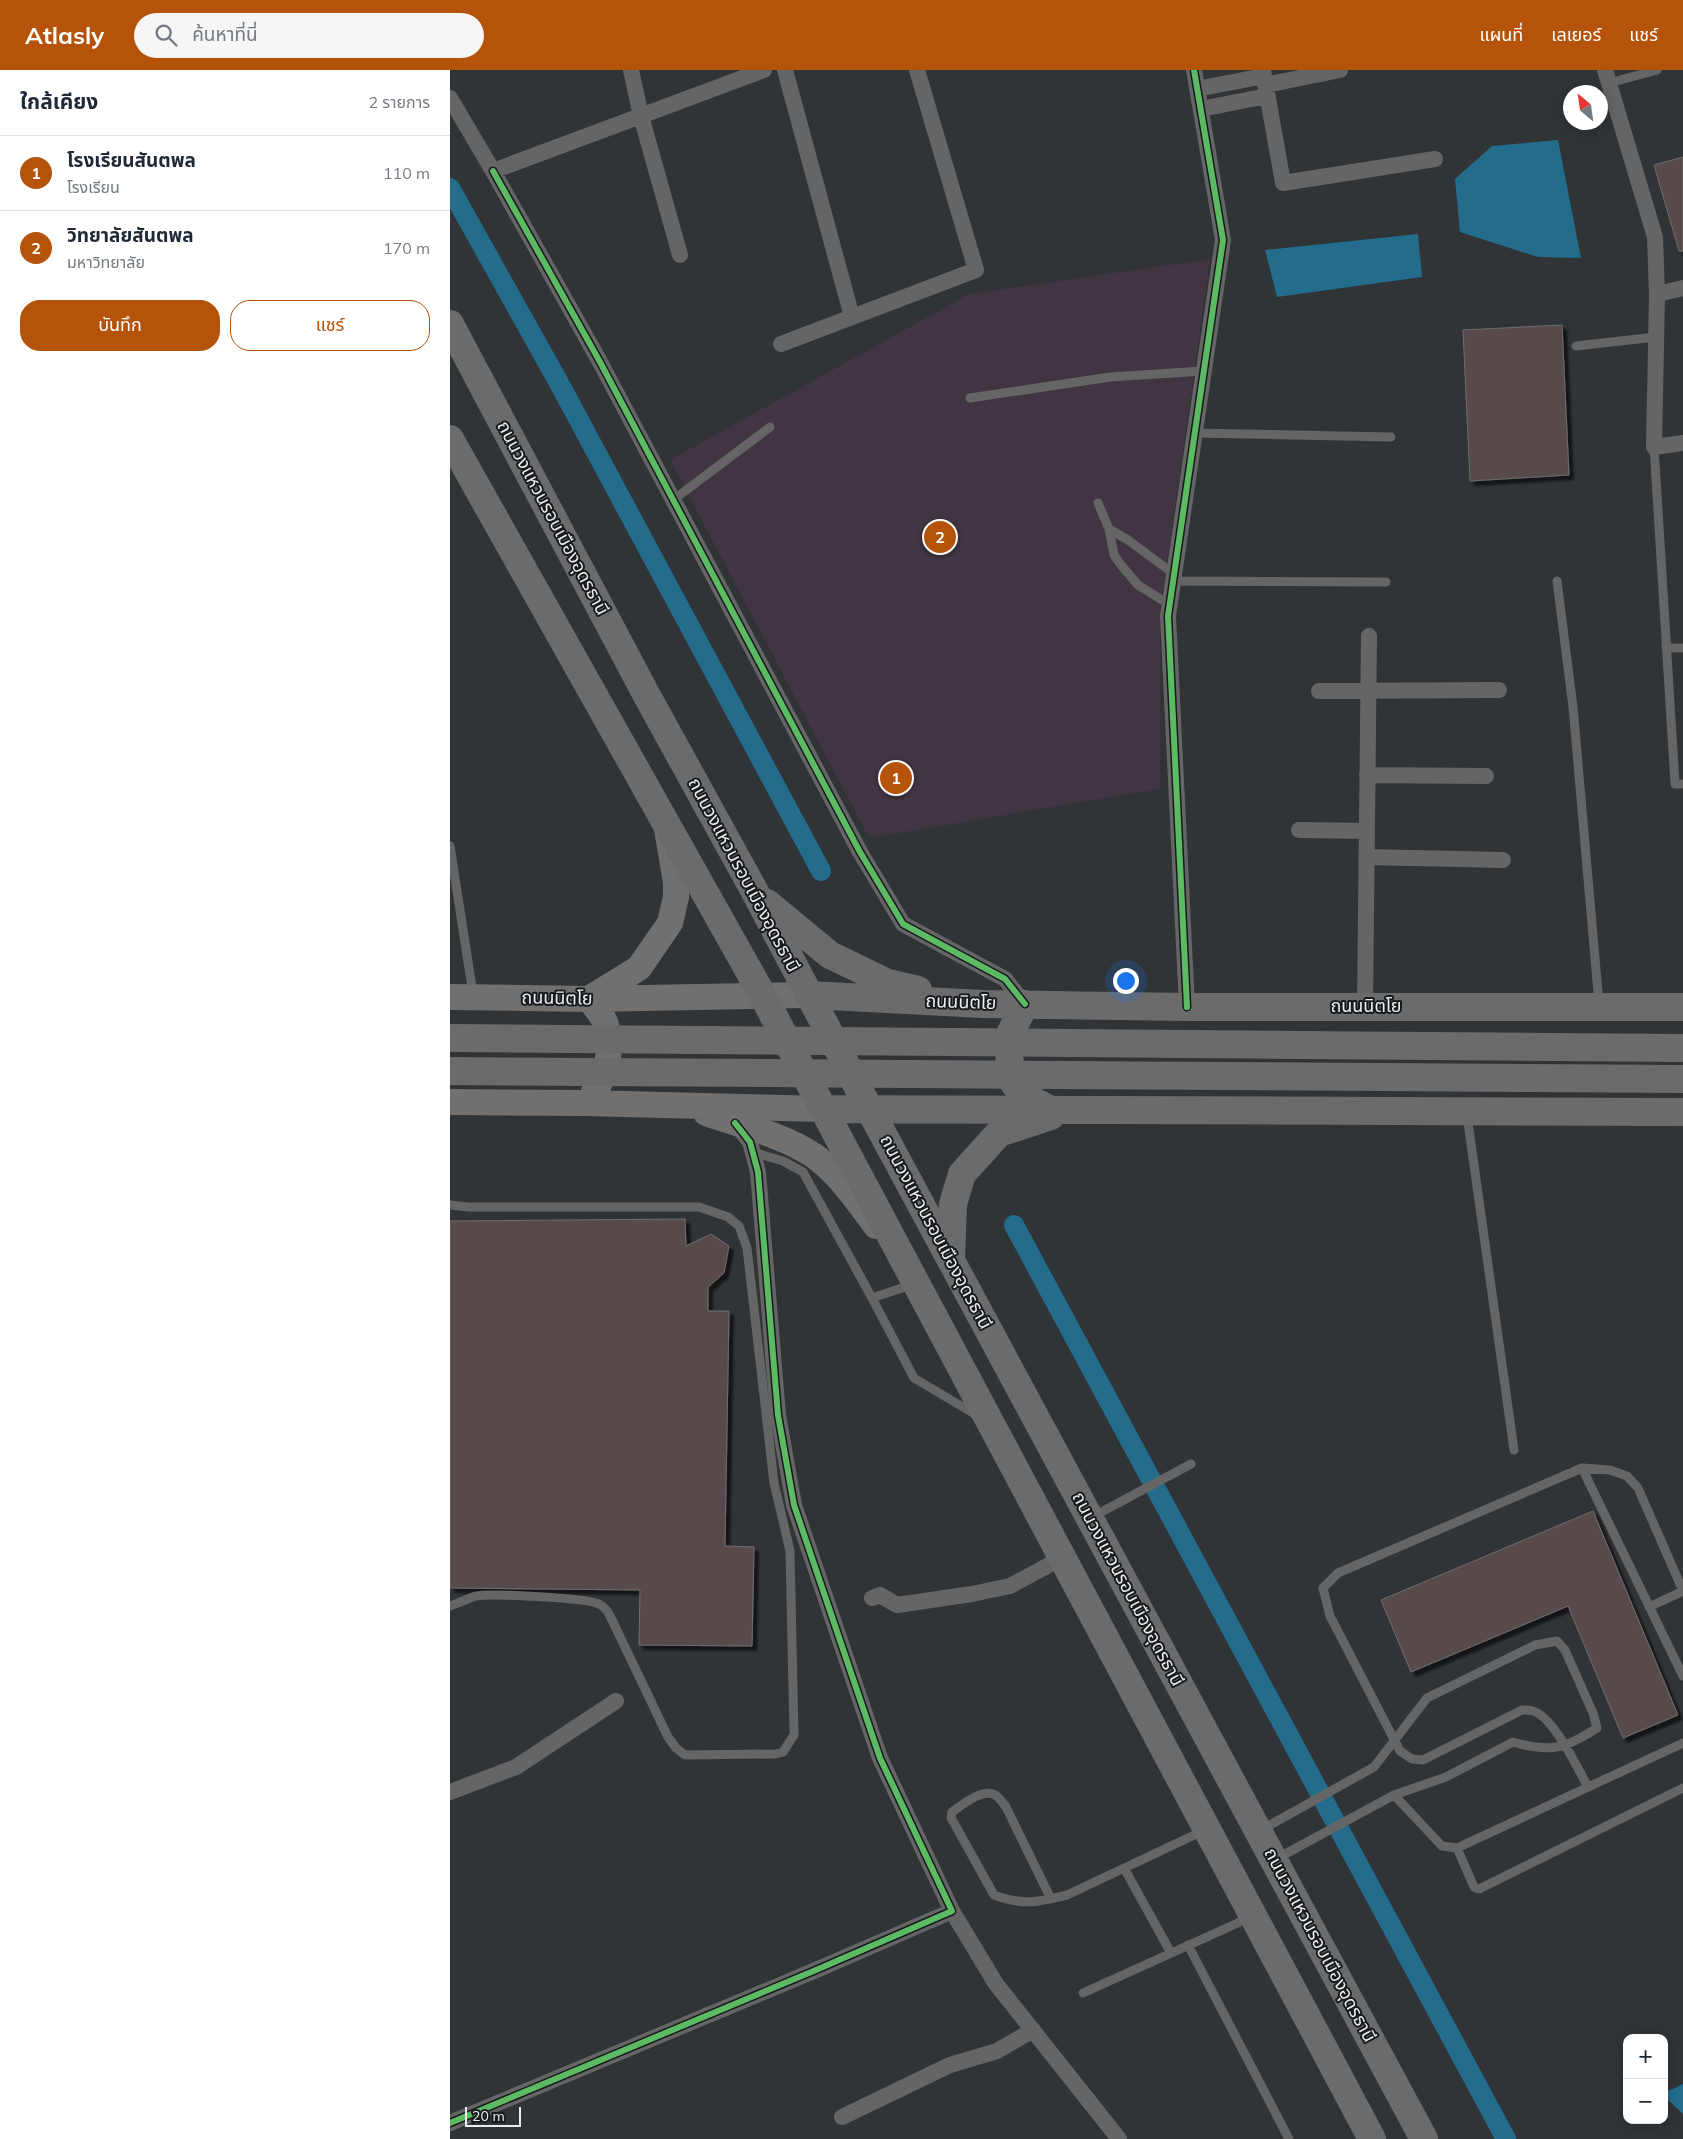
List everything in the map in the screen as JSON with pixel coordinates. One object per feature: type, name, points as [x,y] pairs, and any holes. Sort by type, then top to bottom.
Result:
[{"type":"highway","name":"ถนนวงแหวนรอบเมืองอุดรธานี","points":[[450,324],[646,694],[755,892],[870,1110],[1424,2139]]},
{"type":"highway","points":[[452,446],[763,996],[1372,2139]]},
{"type":"highway","points":[[755,892],[830,955],[888,983],[982,1004]]},
{"type":"highway","name":"ถนนนิตโย","points":[[809,995],[982,1004],[1187,1007],[1683,1007]]},
{"type":"highway","points":[[1025,1004],[1009,1036],[1010,1077],[1022,1095],[1062,1109]]},
{"type":"highway","points":[[450,1038],[1683,1048]]},
{"type":"highway","points":[[450,1071],[1683,1079]]},
{"type":"highway","points":[[822,1109],[1683,1112]]},
{"type":"highway","points":[[951,1259],[953,1204],[962,1174],[999,1133],[1062,1109]]},
{"type":"main road","points":[[584,1103],[602,1082],[610,1053],[606,1023],[589,998],[640,968],[670,923],[676,898],[676,882],[666,823]]},
{"type":"main road","name":"ถนนนิตโย","points":[[462,997],[589,998],[809,995]]},
{"type":"main road","points":[[450,1102],[584,1103],[822,1109]]},
{"type":"main road","points":[[686,1105],[781,1138],[812,1155],[825,1165],[851,1193],[914,1278]]},
{"type":"street","points":[[631,70],[641,116],[680,255]]},
{"type":"street","points":[[493,171],[764,70]]},
{"type":"street","points":[[785,70],[852,316]]},
{"type":"street","points":[[781,344],[976,270],[917,70]]},
{"type":"street","points":[[1187,1007],[1168,616],[1222,240],[1194,70]]},
{"type":"street","points":[[1197,89],[1265,82],[1340,70]]},
{"type":"street","points":[[1607,76],[1655,237],[1657,294],[1654,447],[1683,443]]},
{"type":"street","points":[[1201,109],[1265,82]]},
{"type":"street","points":[[1265,82],[1283,183],[1436,159]]},
{"type":"street","points":[[450,98],[600,362],[860,852],[903,924],[1005,979],[1025,1004]]},
{"type":"street","points":[[1657,294],[1683,288]]},
{"type":"street","points":[[1365,1006],[1369,636]]},
{"type":"street","points":[[1319,691],[1499,690]]},
{"type":"street","points":[[1368,776],[1486,776]]},
{"type":"street","points":[[1299,830],[1367,831]]},
{"type":"street","points":[[1367,857],[1503,860]]},
{"type":"street","points":[[735,1123],[750,1142],[758,1172],[778,1415],[794,1505],[880,1758],[952,1911],[996,1984],[1120,2139]]},
{"type":"street","points":[[872,1598],[880,1596],[897,1605],[972,1594],[1010,1586],[1062,1558]]},
{"type":"street","points":[[450,1792],[516,1767],[616,1701]]},
{"type":"street","points":[[450,2123],[807,1974],[952,1911]]},
{"type":"street","points":[[842,2117],[950,2065],[997,2051],[1033,2030]]},
{"type":"lane","points":[[1607,76],[1658,70]]},
{"type":"lane","points":[[1576,346],[1656,337]]},
{"type":"lane","points":[[970,398],[1110,377],[1203,371]]},
{"type":"lane","points":[[673,500],[770,427]]},
{"type":"lane","points":[[1194,433],[1391,437]]},
{"type":"lane","points":[[1654,447],[1675,784],[1683,784]]},
{"type":"lane","points":[[1098,503],[1109,530],[1114,555],[1120,566],[1138,585],[1170,605]]},
{"type":"lane","points":[[1109,530],[1128,540],[1174,578],[1386,582]]},
{"type":"lane","points":[[1557,581],[1573,707],[1600,1007]]},
{"type":"lane","points":[[1666,648],[1683,648]]},
{"type":"lane","points":[[450,846],[462,997]]},
{"type":"lane","points":[[1467,1112],[1514,1450]]},
{"type":"lane","points":[[752,1152],[783,1161],[803,1172],[914,1378],[990,1424]]},
{"type":"lane","points":[[450,1205],[468,1207],[699,1207],[728,1217],[739,1226],[747,1248],[774,1483],[790,1551],[794,1735],[782,1752],[775,1754],[685,1755],[676,1748],[668,1737],[613,1622],[606,1609],[600,1605],[593,1602],[570,1599],[477,1596],[450,1606]]},
{"type":"lane","points":[[872,1298],[914,1278]]},
{"type":"lane","points":[[1090,1518],[1191,1464]]},
{"type":"lane","points":[[1582,1468],[1683,1676]]},
{"type":"lane","points":[[1588,1787],[1565,1745],[1546,1719],[1534,1711],[1522,1710],[1423,1760],[1412,1759],[1400,1751],[1330,1616],[1323,1588],[1338,1573],[1582,1468],[1610,1470],[1627,1476],[1638,1488],[1683,1591],[1649,1607]]},
{"type":"lane","points":[[1259,1831],[1374,1766],[1427,1698],[1535,1644],[1557,1642],[1565,1650],[1594,1713],[1597,1728],[1582,1738],[1553,1749],[1530,1747],[1513,1742],[1446,1777],[1394,1795],[1274,1860]]},
{"type":"lane","points":[[1394,1795],[1442,1846],[1457,1848],[1683,1742]]},
{"type":"lane","points":[[1457,1848],[1474,1887],[1479,1890],[1683,1788]]},
{"type":"lane","points":[[1051,1899],[1006,1807],[995,1795],[989,1793],[979,1796],[952,1812],[951,1818],[994,1895],[1014,1902],[1039,1902],[1051,1899],[1067,1895],[1207,1829]]},
{"type":"lane","points":[[1124,1868],[1171,1953]]},
{"type":"lane","points":[[1082,1993],[1253,1916]]},
{"type":"lane","points":[[1188,1945],[1289,2139]]},
{"type":"shaded area","points":[[1210,259],[1160,613],[1160,789],[869,838],[670,460],[969,294]]},
{"type":"water","points":[[1558,140],[1581,258],[1538,257],[1460,232],[1455,179],[1492,146]]},
{"type":"water","points":[[1418,234],[1422,277],[1277,297],[1265,250]]},
{"type":"water","points":[[1683,2084],[1683,2114],[1668,2100],[1668,2091]]},
{"type":"building","points":[[1683,157],[1683,251],[1679,251],[1654,165]]},
{"type":"building","points":[[1562,325],[1569,475],[1470,481],[1463,330]]},
{"type":"building","points":[[685,1219],[686,1246],[711,1234],[729,1246],[724,1273],[708,1287],[708,1311],[729,1311],[725,1546],[754,1547],[752,1646],[639,1645],[640,1590],[450,1588],[450,1221]]},
{"type":"building","points":[[1593,1511],[1678,1715],[1623,1738],[1568,1606],[1411,1672],[1381,1600]]},
{"type":"waterway","points":[[450,188],[559,383],[821,871]]},
{"type":"waterway","points":[[1014,1225],[1506,2139]]},
{"type":"cycle path","points":[[1187,1007],[1168,616],[1223,240],[1194,70]]},
{"type":"cycle path","points":[[493,171],[600,362],[860,852],[903,924],[1005,979],[1025,1004]]},
{"type":"cycle path","points":[[450,2123],[952,1911],[880,1758],[794,1505],[778,1415],[758,1172],[750,1142],[735,1123]]},
{"type":"place","name":"วิทยาลัยสันตพล","points":[[940,537]]},
{"type":"place","name":"โรงเรียนสันตพล","points":[[896,778]]}]
